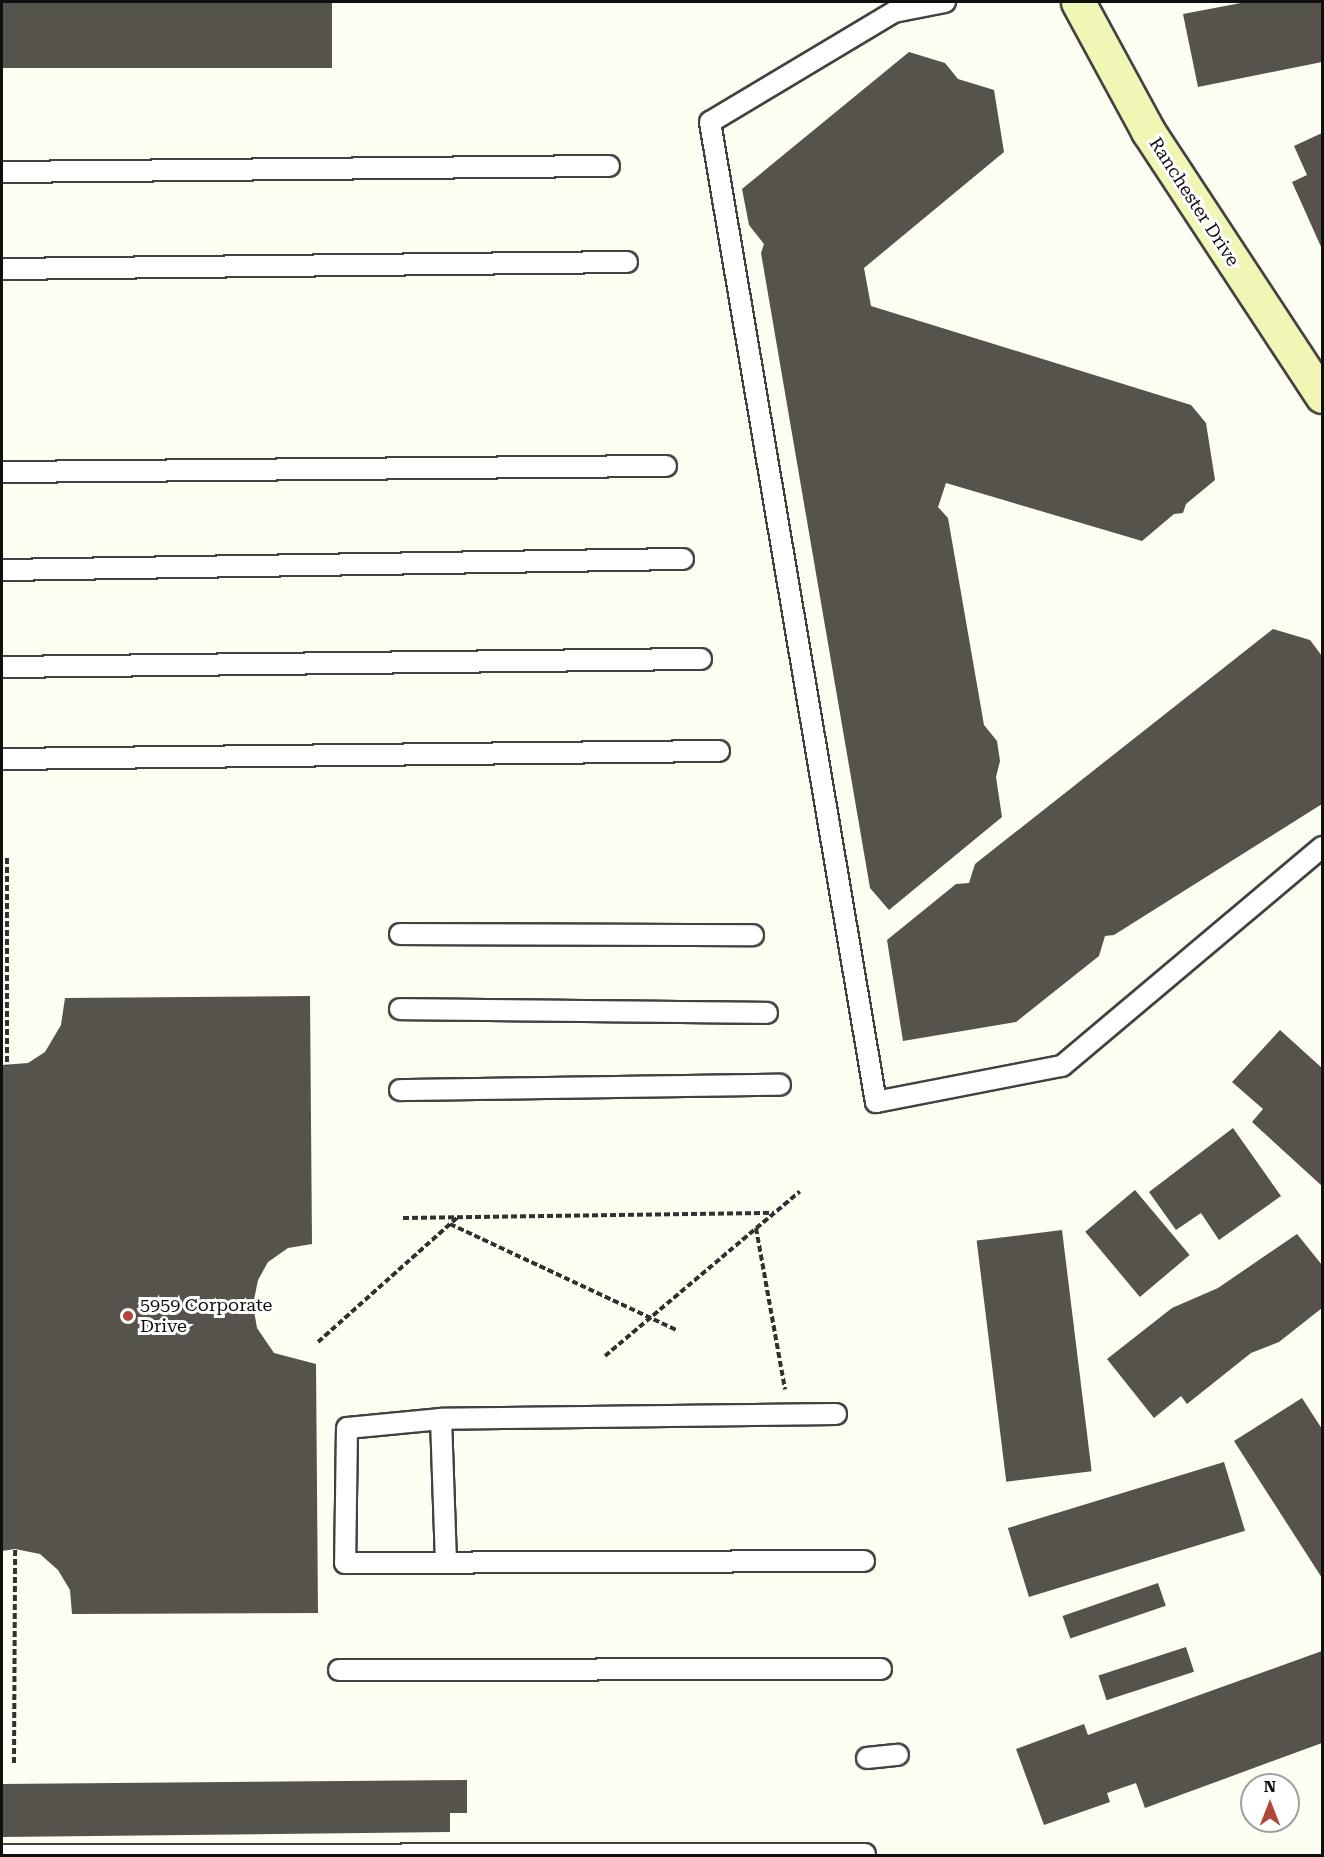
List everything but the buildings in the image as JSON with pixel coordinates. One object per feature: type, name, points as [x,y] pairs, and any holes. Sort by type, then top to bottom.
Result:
[{"type":"street","name":"Ranchester Drive","points":[[1078,2],[1148,130],[1323,396]]},
{"type":"lane","points":[[945,2],[894,12],[710,122],[876,1102],[1062,1066],[1323,847]]},
{"type":"lane","points":[[2,172],[609,166]]},
{"type":"lane","points":[[2,268],[627,262]]},
{"type":"lane","points":[[2,472],[666,466]]},
{"type":"lane","points":[[2,570],[683,559]]},
{"type":"lane","points":[[2,667],[701,659]]},
{"type":"lane","points":[[2,759],[718,751]]},
{"type":"lane","points":[[399,934],[753,935]]},
{"type":"lane","points":[[399,1009],[767,1012]]},
{"type":"lane","points":[[400,1090],[780,1085]]},
{"type":"lane","points":[[836,1414],[441,1419],[347,1428],[345,1563],[864,1561]]},
{"type":"lane","points":[[441,1419],[446,1563]]},
{"type":"lane","points":[[339,1670],[881,1669]]},
{"type":"lane","points":[[867,1758],[898,1755]]},
{"type":"lane","points":[[2,1855],[865,1854]]},
{"type":"path","points":[[7,858],[7,1066]]},
{"type":"path","points":[[605,1356],[800,1191]]},
{"type":"path","points":[[403,1218],[773,1214]]},
{"type":"path","points":[[318,1342],[458,1217]]},
{"type":"path","points":[[450,1224],[675,1330]]},
{"type":"path","points":[[756,1228],[785,1390]]},
{"type":"path","points":[[14,1763],[15,1549]]},
{"type":"place","name":"5959 Corporate Drive","points":[[128,1316]]}]
